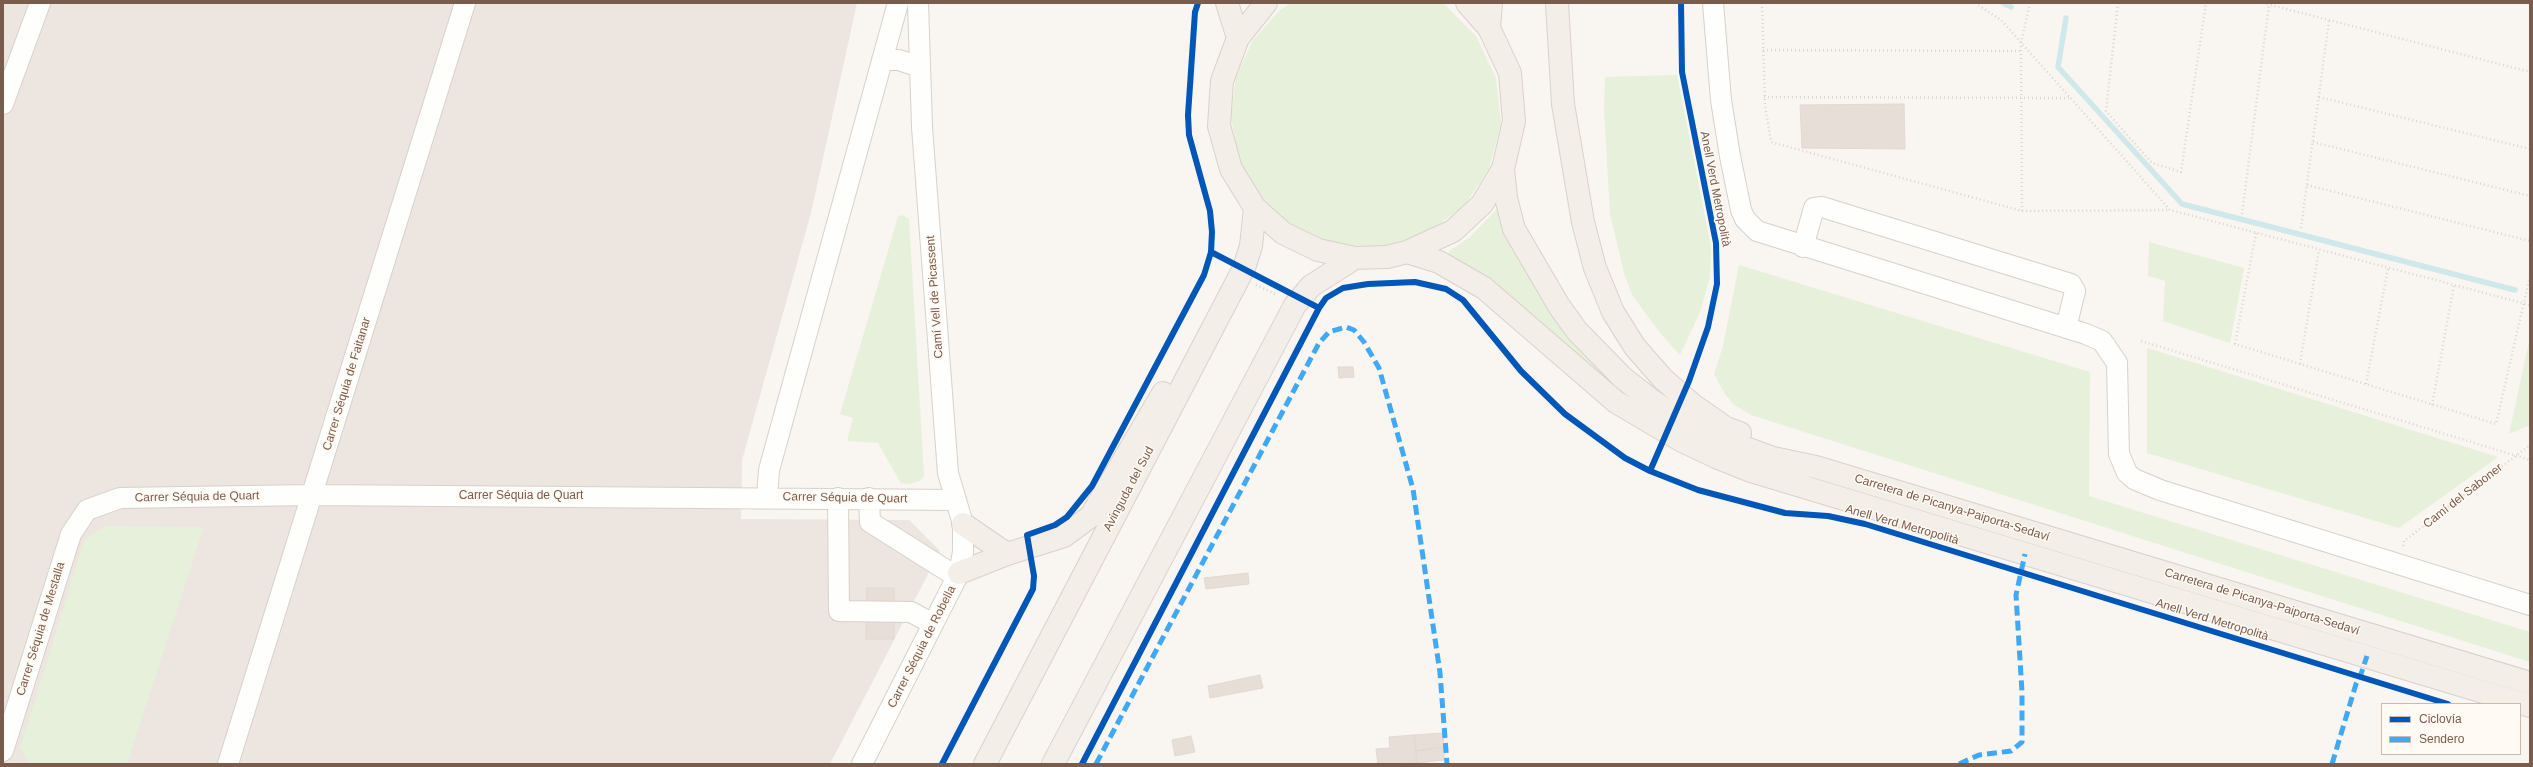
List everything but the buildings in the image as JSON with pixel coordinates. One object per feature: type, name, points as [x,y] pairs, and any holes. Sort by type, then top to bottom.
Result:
[{"type":"main road","points":[[1227,3],[1238,38]]},
{"type":"main road","points":[[1266,3],[1238,38],[1222,81],[1219,126],[1230,169],[1255,208],[1290,236],[1318,250],[1355,258],[1387,257],[1407,252],[1453,231],[1482,204],[1503,169],[1514,122],[1510,73],[1489,28],[1467,3]]},
{"type":"main road","points":[[1489,28],[1491,3]]},
{"type":"main road","points":[[1557,3],[1563,104],[1583,222],[1595,268],[1613,312],[1635,347],[1663,379],[1693,405],[1726,428],[1816,467]]},
{"type":"main road","name":"Carretera de Picanya-Paiporta-Sedaví","points":[[1503,169],[1506,198],[1514,229],[1559,306],[1577,331],[1623,378],[1678,418],[1708,434],[1773,458],[1816,467],[2530,683]]},
{"type":"main road","name":"Avinguda del Sud","points":[[985,764],[1244,268],[1251,246],[1255,208]]},
{"type":"main road","name":"Carretera de Picanya-Paiporta-Sedaví","points":[[1407,252],[1439,262],[1484,288],[1616,402],[1682,441],[1716,457],[1751,471],[2520,703]]},
{"type":"main road","points":[[1053,764],[1295,305],[1311,286],[1355,258]]},
{"type":"main road","points":[[958,575],[1007,554],[1064,536],[1091,516],[1172,378],[1212,331]]},
{"type":"main road","points":[[963,524],[1007,554]]},
{"type":"main road","points":[[2496,673],[2530,673]]},
{"type":"street","points":[[3,104],[40,3]]},
{"type":"street","name":"Carrer Séquia de Faitanar","points":[[228,764],[465,3]]},
{"type":"street","points":[[767,497],[769,470],[898,3]]},
{"type":"street","name":"Camí Vell de Picassent","points":[[918,3],[922,127],[948,466],[963,524]]},
{"type":"street","points":[[1713,3],[1721,100],[1741,210],[1745,219],[1757,231],[1803,247],[2066,328],[2102,341],[2117,363],[2119,454],[2127,473],[2134,479],[2160,490],[2530,605]]},
{"type":"street","points":[[882,60],[900,60],[920,67]]},
{"type":"street","points":[[1803,247],[1814,208],[1829,209],[2071,284],[2075,291],[2066,328]]},
{"type":"street","name":"Carrer Séquia de Quart","points":[[87,510],[120,498],[312,495],[767,497],[956,500]]},
{"type":"street","points":[[838,498],[839,611],[911,612],[933,624]]},
{"type":"street","points":[[869,498],[870,522],[958,575]]},
{"type":"street","name":"Carrer Séquia de Mestalla","points":[[3,751],[71,534],[87,510]]},
{"type":"street","name":"Carrer Séquia de Robella","points":[[862,764],[958,575],[963,524]]},
{"type":"path","points":[[1935,3],[1762,3],[1764,96],[1771,142],[2022,211],[2170,210],[2530,305]]},
{"type":"path","points":[[1975,3],[2001,20],[2170,210]]},
{"type":"path","points":[[2022,211],[2021,43],[2030,3]]},
{"type":"path","points":[[2118,3],[2106,110],[2152,163],[2181,172],[2206,3]]},
{"type":"path","points":[[2263,3],[2530,72]]},
{"type":"path","points":[[2242,214],[2269,5]]},
{"type":"path","points":[[2301,228],[2329,20]]},
{"type":"path","points":[[1763,50],[2021,51]]},
{"type":"path","points":[[1764,96],[2070,98]]},
{"type":"path","points":[[2319,96],[2530,149]]},
{"type":"path","points":[[2313,142],[2530,196]]},
{"type":"path","points":[[2307,185],[2530,242]]},
{"type":"path","points":[[2256,233],[2235,344],[2496,424],[2530,276]]},
{"type":"path","points":[[2300,364],[2319,250]]},
{"type":"path","points":[[2366,384],[2388,268]]},
{"type":"path","points":[[1251,282],[1282,298]]},
{"type":"path","points":[[2432,404],[2454,285]]},
{"type":"path","points":[[2141,341],[2530,460]]},
{"type":"shaded area","points":[[3,3],[857,3],[811,213],[742,460],[741,519],[909,520],[940,551],[830,764],[3,764]]},
{"type":"green space","points":[[1291,3],[1443,3],[1476,36],[1496,78],[1501,124],[1489,169],[1463,207],[1425,234],[1380,247],[1334,244],[1291,225],[1257,193],[1238,157],[1231,117],[1236,77],[1253,40],[1280,10]]},
{"type":"green space","points":[[1677,75],[1711,247],[1710,277],[1700,312],[1680,355],[1661,334],[1632,295],[1624,273],[1610,214],[1604,109],[1605,77]]},
{"type":"green space","points":[[1496,210],[1498,210],[1645,408],[1600,376],[1449,256],[1449,251],[1470,237]]},
{"type":"green space","points":[[902,215],[909,219],[924,476],[919,481],[910,484],[901,483],[878,443],[847,441],[853,418],[840,414],[898,217]]},
{"type":"green space","points":[[2149,242],[2244,268],[2230,343],[2163,321],[2165,281],[2148,276]]},
{"type":"green space","points":[[1739,265],[2090,372],[2089,496],[2530,632],[2530,662],[1751,415],[1734,405],[1725,394],[1714,374],[1723,346]]},
{"type":"green space","points":[[2530,337],[2530,425],[2509,434]]},
{"type":"green space","points":[[2147,348],[2498,457],[2399,528],[2147,453]]},
{"type":"green space","points":[[105,526],[204,527],[127,764],[30,764],[20,749],[84,540]]},
{"type":"waterway","points":[[2003,3],[2011,7]]},
{"type":"waterway","points":[[2066,18],[2058,67],[2182,204],[2515,290]]},
{"type":"marked path","points":[[1096,764],[1319,343],[1329,332],[1346,327],[1354,330],[1364,342],[1379,368],[1413,489],[1440,673],[1447,764]]},
{"type":"marked path","points":[[1959,764],[1979,755],[2011,751],[2022,742],[2022,692],[2016,595],[2025,554]]},
{"type":"marked path","points":[[2332,764],[2356,684],[2367,656]]},
{"type":"cycle path","points":[[942,764],[1033,589],[1034,576],[1027,535],[1055,525],[1067,517],[1092,486],[1204,275],[1211,252],[1212,232],[1210,211],[1189,135],[1188,115],[1195,12],[1198,3]]},
{"type":"cycle path","name":"Anell Verd Metropolità","points":[[1650,471],[1689,381],[1708,327],[1717,284],[1716,243],[1682,72],[1681,3]]},
{"type":"cycle path","points":[[1211,252],[1319,308]]},
{"type":"cycle path","name":"Anell Verd Metropolità","points":[[1082,764],[1319,308],[1326,298],[1343,288],[1368,284],[1415,282],[1446,289],[1463,300],[1521,371],[1565,414],[1625,458],[1650,471],[1698,490],[1785,513],[1828,516],[1865,524],[2445,703]]}]
